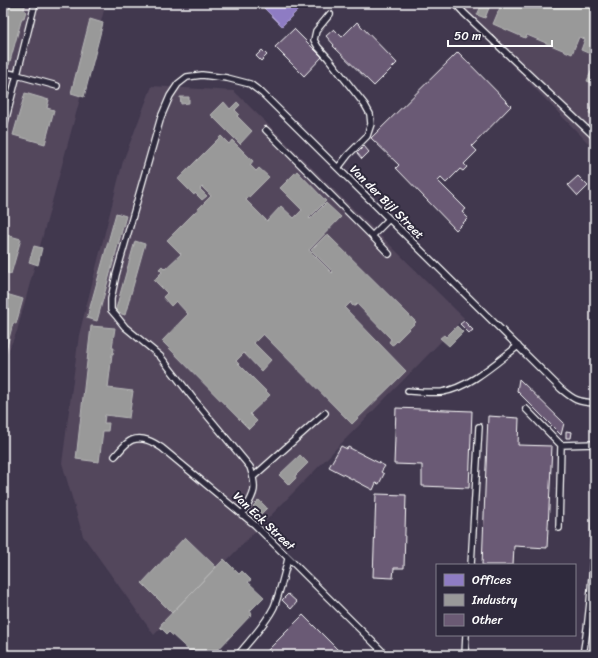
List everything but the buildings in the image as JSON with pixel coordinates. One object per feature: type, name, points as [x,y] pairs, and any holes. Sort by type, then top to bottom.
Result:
[{"type":"lane","points":[[4,126],[36,3]]},
{"type":"lane","points":[[455,3],[595,137]]},
{"type":"lane","points":[[330,14],[316,31],[314,40],[365,105],[370,114],[371,124],[367,136],[348,155],[338,168]]},
{"type":"lane","points":[[3,72],[57,86]]},
{"type":"lane","name":"Van der Bijl Street","points":[[253,477],[250,467],[160,356],[125,327],[111,310],[110,299],[116,275],[162,117],[170,96],[178,84],[187,77],[202,75],[226,78],[250,84],[262,93],[561,389],[573,399],[595,403]]},
{"type":"lane","points":[[266,130],[390,254]]},
{"type":"lane","points":[[372,236],[389,219]]},
{"type":"lane","points":[[408,391],[442,392],[452,390],[466,384],[518,346]]},
{"type":"lane","points":[[526,409],[561,445],[560,528]]},
{"type":"lane","points":[[242,515],[253,496],[255,488],[253,477],[325,413]]},
{"type":"lane","points":[[471,564],[479,427]]},
{"type":"lane","name":"Van Eck Street","points":[[115,456],[127,443],[132,440],[150,440],[162,448],[255,525],[288,560],[386,655]]},
{"type":"lane","points":[[561,445],[595,444]]},
{"type":"lane","points":[[583,655],[587,633],[593,572],[595,518]]},
{"type":"lane","points":[[238,655],[264,624],[273,608],[279,593],[288,560]]},
{"type":"lane","points":[[465,655],[466,636]]},
{"type":"shaded area","points":[[3,3],[106,3],[17,331],[3,363]]},
{"type":"shaded area","points":[[451,3],[595,3],[595,150]]},
{"type":"shaded area","points":[[152,86],[234,91],[464,318],[154,635],[83,536],[62,463],[79,335],[123,161]]}]
